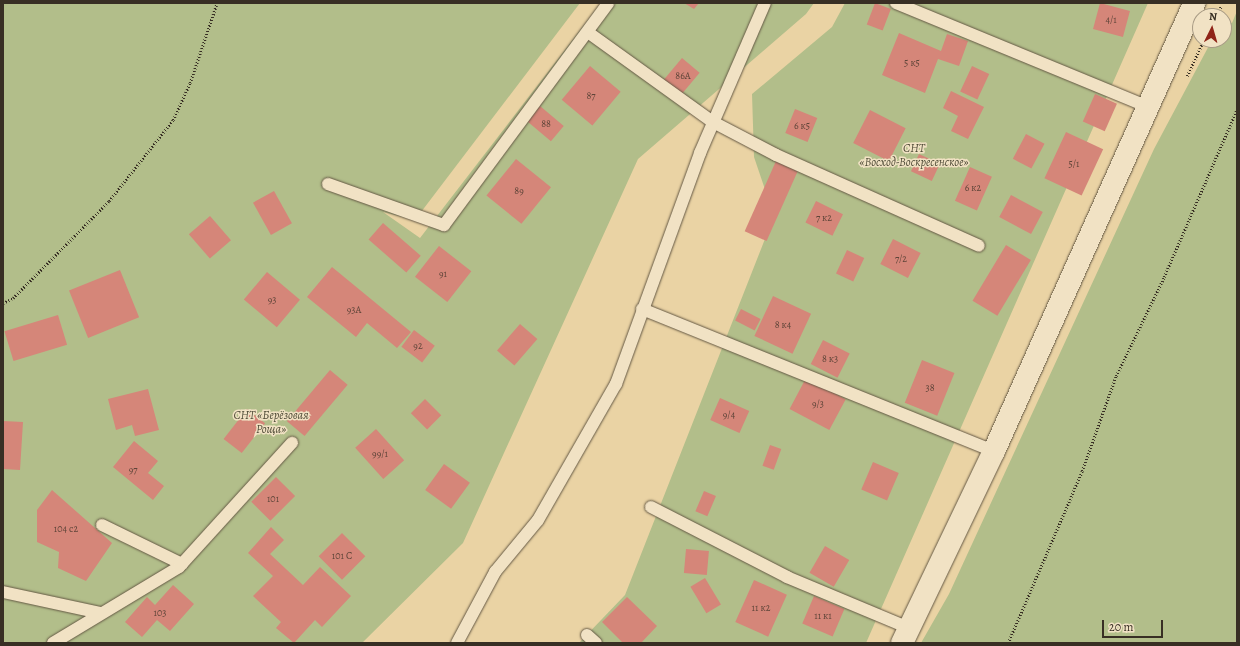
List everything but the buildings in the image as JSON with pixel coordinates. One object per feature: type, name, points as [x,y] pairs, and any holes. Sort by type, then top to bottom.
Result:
[{"type":"street","points":[[905,635],[994,451],[1194,3]]},
{"type":"lane","points":[[328,184],[444,225],[589,33],[608,3]]},
{"type":"lane","points":[[457,643],[495,572],[538,520],[616,384],[642,309],[713,122],[765,3]]},
{"type":"lane","points":[[896,3],[1148,107]]},
{"type":"lane","points":[[589,33],[713,122],[776,155],[979,246]]},
{"type":"lane","points":[[642,309],[994,451]]},
{"type":"lane","points":[[53,643],[69,636],[100,613],[182,564],[292,443]]},
{"type":"lane","points":[[651,507],[787,578],[905,635]]},
{"type":"lane","points":[[102,525],[182,564]]},
{"type":"lane","points":[[3,592],[100,613]]},
{"type":"path","points":[[3,303],[13,298],[109,201],[173,120],[190,83],[217,3]]},
{"type":"path","points":[[1008,643],[1082,471],[1116,376],[1164,277],[1237,109]]},
{"type":"green space","name":"СНТ «Берёзовая Роща»","points":[[3,3],[580,3],[415,220],[383,212],[420,238],[601,3],[814,3],[806,14],[638,159],[463,543],[362,643],[3,643]]},
{"type":"green space","name":"СНТ «Восход-Воскресенское»","points":[[845,3],[1148,3],[866,643],[579,643],[625,595],[774,216],[754,157],[752,94],[832,27]]},
{"type":"green space","points":[[1237,11],[1237,643],[921,643],[949,594],[1154,149],[1208,48],[1232,48],[1232,23]]}]
